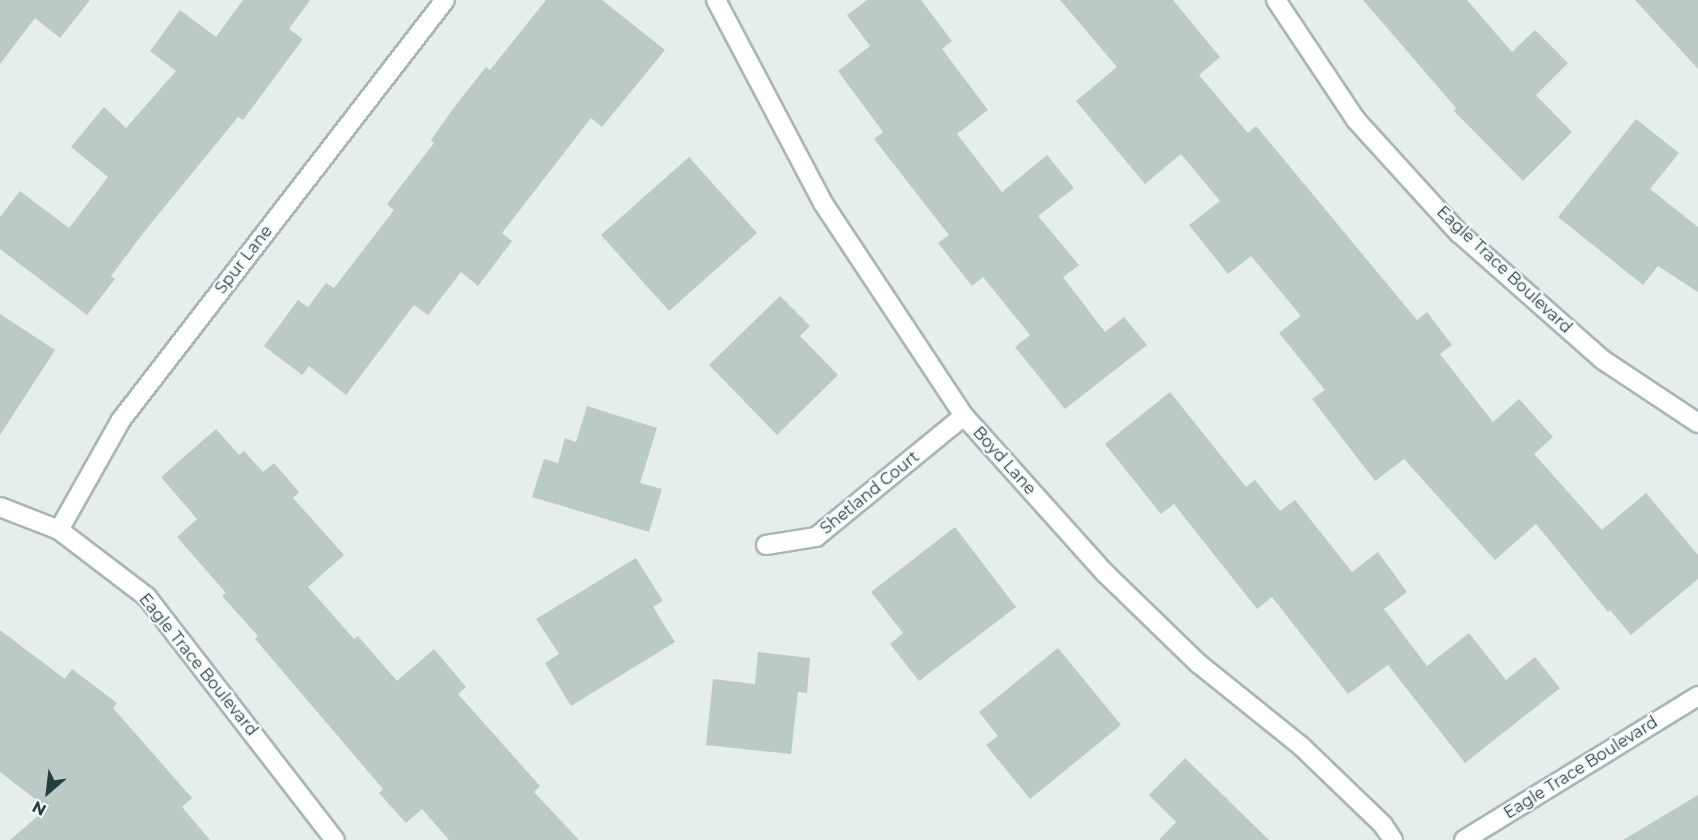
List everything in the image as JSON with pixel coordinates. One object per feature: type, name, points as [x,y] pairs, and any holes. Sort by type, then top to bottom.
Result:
[{"type":"street","name":"Spur Lane","points":[[59,530],[121,420],[445,0]]},
{"type":"street","name":"Boyd Lane","points":[[716,0],[823,202],[964,417],[1105,573],[1199,663],[1301,746],[1383,825],[1393,840]]},
{"type":"street","name":"Eagle Trace Boulevard","points":[[1276,0],[1356,120],[1459,233],[1603,360],[1698,423]]},
{"type":"street","name":"Shetland Court","points":[[766,545],[816,537],[964,417]]},
{"type":"street","name":"Eagle Trace Boulevard","points":[[0,507],[59,530],[147,597],[335,840]]},
{"type":"street","name":"Eagle Trace Boulevard","points":[[1464,840],[1698,696]]},
{"type":"building","points":[[0,0],[90,0],[60,38],[35,18],[0,64]]},
{"type":"building","points":[[243,0],[310,0],[289,29],[303,39],[243,120],[238,117],[144,232],[111,276],[115,279],[87,315],[0,249],[0,217],[20,191],[69,228],[108,177],[71,147],[104,107],[126,128],[176,71],[150,51],[180,10],[216,37]]},
{"type":"building","points":[[546,0],[602,0],[665,50],[602,127],[591,118],[502,233],[512,241],[478,286],[461,272],[428,315],[414,305],[346,395],[309,366],[302,375],[264,346],[298,300],[308,307],[326,283],[334,288],[394,210],[387,204],[434,143],[431,140],[455,106],[486,67],[490,70]]},
{"type":"building","points":[[867,0],[921,0],[952,41],[942,49],[988,110],[957,134],[1002,192],[1047,155],[1074,188],[1038,216],[1079,265],[1063,277],[1105,332],[1124,317],[1147,345],[1065,409],[1015,347],[1030,335],[983,277],[972,286],[938,243],[949,235],[874,139],[883,132],[838,71],[870,46],[847,15]]},
{"type":"building","points":[[1060,0],[1173,0],[1220,57],[1199,75],[1248,133],[1256,126],[1417,320],[1427,312],[1452,345],[1440,354],[1493,422],[1519,399],[1553,437],[1534,454],[1602,530],[1646,493],[1698,555],[1698,579],[1631,635],[1610,610],[1608,612],[1536,524],[1495,560],[1404,459],[1375,481],[1312,399],[1325,390],[1279,333],[1301,316],[1251,256],[1228,274],[1189,225],[1220,201],[1181,154],[1145,184],[1076,101],[1117,67]]},
{"type":"building","points":[[1363,0],[1467,0],[1512,52],[1535,30],[1568,63],[1536,95],[1572,132],[1523,181],[1454,111],[1456,108]]},
{"type":"building","points":[[1635,0],[1698,0],[1698,69]]},
{"type":"building","points":[[1636,119],[1679,153],[1650,189],[1698,227],[1698,292],[1658,266],[1643,285],[1558,217]]},
{"type":"building","points":[[689,157],[757,233],[669,311],[601,235]]},
{"type":"building","points":[[780,296],[810,326],[800,336],[838,375],[777,435],[709,365]]},
{"type":"building","points":[[0,314],[55,350],[0,435]]},
{"type":"building","points":[[1170,392],[1246,487],[1255,480],[1280,511],[1295,500],[1352,572],[1378,552],[1407,592],[1384,609],[1427,666],[1469,633],[1506,680],[1535,657],[1560,688],[1465,763],[1388,665],[1348,694],[1272,597],[1257,609],[1174,504],[1161,514],[1105,444]]},
{"type":"building","points":[[587,406],[657,428],[640,483],[662,489],[649,532],[532,497],[544,459],[558,463],[565,438],[576,442]]},
{"type":"building","points":[[216,429],[239,455],[244,451],[263,472],[274,463],[299,492],[293,498],[344,555],[308,587],[354,639],[358,636],[397,681],[434,649],[466,687],[458,694],[540,786],[534,792],[579,840],[449,840],[422,809],[406,823],[379,793],[383,789],[255,639],[258,636],[222,596],[226,593],[177,537],[197,519],[161,477]]},
{"type":"building","points":[[955,527],[1016,607],[919,681],[890,644],[903,633],[871,592]]},
{"type":"building","points":[[636,558],[663,601],[653,607],[675,642],[571,706],[545,663],[559,654],[536,619]]},
{"type":"building","points":[[0,630],[65,679],[72,669],[117,703],[113,708],[192,798],[182,807],[210,840],[10,840],[47,808],[0,772]]},
{"type":"building","points":[[1058,648],[1121,725],[1030,799],[986,745],[998,736],[979,712]]},
{"type":"building","points":[[758,652],[810,658],[807,693],[798,692],[791,754],[706,745],[713,679],[755,684]]},
{"type":"building","points":[[1185,758],[1269,840],[1159,840],[1176,822],[1149,795]]},
{"type":"building","points":[[1698,795],[1698,840],[1623,840]]}]
